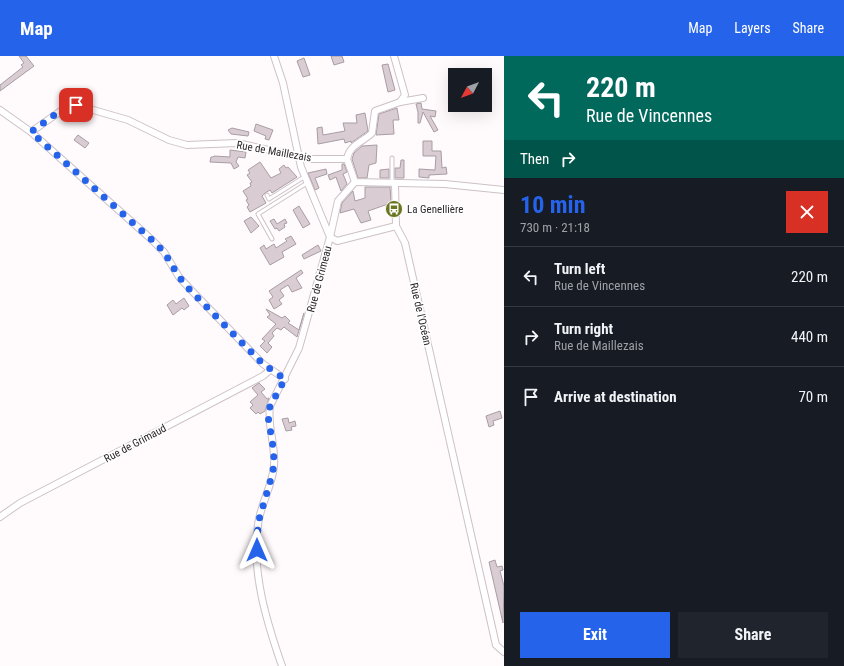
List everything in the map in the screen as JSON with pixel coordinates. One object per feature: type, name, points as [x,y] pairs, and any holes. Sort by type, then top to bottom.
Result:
[{"type":"street","points":[[274,56],[283,83],[297,156],[305,180],[330,237],[337,241],[396,226],[394,183]]},
{"type":"street","points":[[394,56],[405,95],[400,102]]},
{"type":"street","points":[[423,98],[400,102],[375,111],[372,133],[348,152],[347,158],[354,182],[445,184],[504,190]]},
{"type":"street","name":"Rue de Maillezais","points":[[31,132],[64,108],[76,105],[128,120],[169,140],[187,145],[237,143],[310,159],[347,158]]},
{"type":"street","points":[[0,110],[31,132],[151,239],[164,252],[179,277],[190,290],[270,370],[285,379]]},
{"type":"street","name":"Rue de Grimeau","points":[[282,666],[272,635],[261,588],[256,536],[258,523],[273,472],[274,453],[268,416],[270,406],[285,379],[299,348],[330,237],[338,200],[354,182]]},
{"type":"street","name":"Rue de l'Océan","points":[[396,226],[405,243],[496,645],[504,652]]},
{"type":"street","name":"Rue de Grimaud","points":[[0,517],[20,504],[263,376],[270,370]]},
{"type":"lane","points":[[392,158],[394,183]]},
{"type":"lane","points":[[267,195],[269,199],[305,180]]},
{"type":"lane","points":[[272,239],[258,214],[305,180]]},
{"type":"building","points":[[19,56],[26,56],[34,66],[0,91],[0,85],[23,67],[21,65],[24,63]]},
{"type":"building","points":[[331,56],[342,56],[344,62],[334,65]]},
{"type":"building","points":[[304,58],[310,75],[303,77],[297,61]]},
{"type":"building","points":[[388,64],[395,90],[388,92],[382,65]]},
{"type":"building","points":[[421,103],[422,109],[436,111],[435,117],[430,116],[438,130],[434,132],[423,112],[420,123],[418,123],[416,104]]},
{"type":"building","points":[[397,108],[399,120],[393,120],[394,134],[376,135],[379,114]]},
{"type":"building","points":[[365,113],[368,131],[351,143],[351,141],[345,143],[344,139],[318,144],[317,128],[322,127],[323,135],[345,131],[343,123],[357,123],[356,115]]},
{"type":"building","points":[[256,124],[273,130],[269,140],[265,139],[266,136],[254,131]]},
{"type":"building","points":[[232,128],[249,132],[248,136],[231,134],[228,130]]},
{"type":"building","points":[[78,135],[89,143],[85,148],[74,140]]},
{"type":"building","points":[[423,141],[432,141],[432,151],[441,151],[442,168],[446,167],[447,174],[429,175],[429,178],[419,177],[419,169],[435,170],[436,156],[423,156]]},
{"type":"building","points":[[377,145],[376,163],[369,165],[367,178],[358,178],[352,159],[354,153],[362,146]]},
{"type":"building","points":[[230,150],[246,152],[245,158],[238,157],[236,162],[239,166],[234,169],[231,163],[210,162],[211,157],[214,156],[230,157]]},
{"type":"building","points":[[401,160],[404,160],[404,178],[395,178],[395,168],[400,168]]},
{"type":"building","points":[[260,162],[271,178],[281,173],[279,169],[284,165],[286,168],[288,167],[297,177],[272,193],[270,190],[265,193],[262,196],[266,203],[250,212],[247,207],[249,205],[246,200],[248,199],[243,191],[251,186],[250,183],[252,182],[247,175],[250,173],[248,170]]},
{"type":"building","points":[[342,164],[344,164],[347,172],[343,174],[347,184],[341,191],[336,177],[330,180],[328,175],[342,170]]},
{"type":"building","points":[[326,169],[327,174],[315,178],[319,188],[315,190],[308,173]]},
{"type":"building","points":[[389,169],[389,178],[380,178],[380,170]]},
{"type":"building","points":[[365,187],[390,187],[391,203],[368,211],[371,220],[361,223],[354,209],[340,213],[342,203],[353,191],[355,201],[365,198]]},
{"type":"building","points":[[299,206],[310,224],[303,228],[293,210]]},
{"type":"building","points":[[251,217],[259,226],[251,233],[244,221]]},
{"type":"building","points":[[274,219],[277,224],[285,219],[287,223],[284,224],[285,227],[279,231],[277,228],[275,229],[270,221]]},
{"type":"building","points":[[291,236],[296,244],[282,252],[284,257],[270,265],[260,248],[264,245],[266,249],[274,244],[276,248],[287,241],[285,239]]},
{"type":"building","points":[[318,245],[321,251],[304,259],[302,255]]},
{"type":"building","points":[[301,270],[303,273],[296,278],[302,288],[292,292],[288,285],[280,290],[284,296],[279,300],[282,304],[274,309],[269,300],[273,297],[269,291]]},
{"type":"building","points":[[184,298],[189,306],[184,310],[182,308],[173,315],[167,305],[173,300],[176,304]]},
{"type":"building","points":[[266,309],[282,318],[285,316],[290,321],[288,323],[299,330],[304,313],[297,337],[284,327],[281,330],[277,328],[272,333],[274,336],[268,343],[272,347],[267,353],[260,346],[265,341],[262,339],[276,324],[267,317],[270,315]]},
{"type":"building","points":[[259,383],[265,389],[261,392],[267,399],[269,398],[265,411],[260,414],[258,412],[256,414],[250,408],[253,405],[250,402],[258,395],[252,388]]},
{"type":"building","points":[[500,411],[502,418],[493,421],[494,425],[489,427],[486,416]]},
{"type":"building","points":[[288,418],[289,423],[295,421],[296,426],[291,427],[292,430],[286,431],[282,419]]},
{"type":"building","points":[[495,560],[497,567],[502,566],[503,570],[500,571],[504,586],[503,623],[489,562]]},
{"type":"place","name":"La Genellière","points":[[394,209]]},
{"type":"route","points":[[76,105],[69,106],[57,112],[31,132],[151,239],[164,252],[179,277],[190,290],[263,364],[285,379],[270,406],[268,416],[274,453],[273,472],[258,523],[256,536],[257,550]]}]
